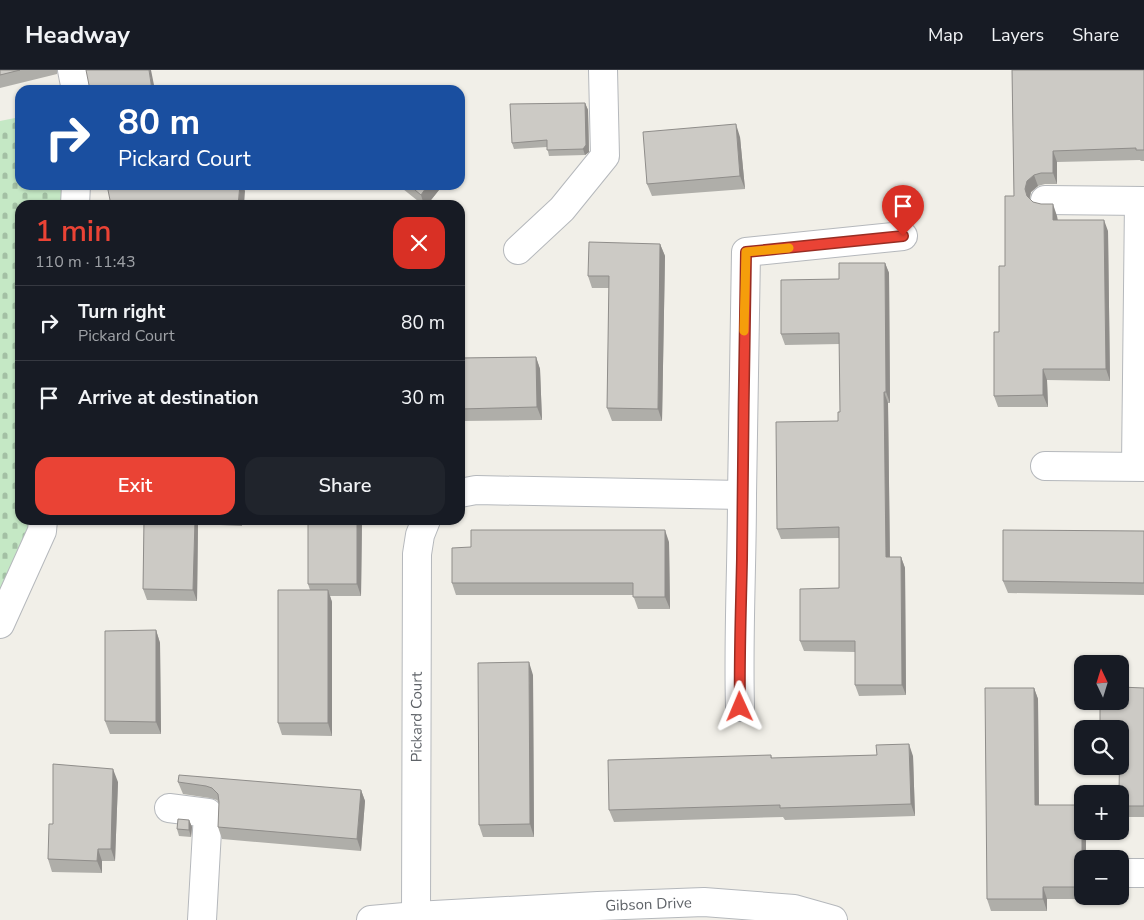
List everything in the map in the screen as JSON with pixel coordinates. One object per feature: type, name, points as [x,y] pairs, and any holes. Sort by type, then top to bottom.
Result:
[{"type":"street","points":[[72,70],[75,85]]},
{"type":"street","points":[[518,250],[562,209],[605,156],[602,70]]},
{"type":"street","points":[[1045,200],[1141,201],[1140,467],[1045,466]]},
{"type":"street","points":[[740,707],[746,252],[903,236]]},
{"type":"street","points":[[465,492],[476,490],[742,495]]},
{"type":"street","points":[[0,624],[42,531],[43,525]]},
{"type":"street","name":"Pickard Court","points":[[416,916],[417,554],[420,535],[424,525]]},
{"type":"street","points":[[169,808],[208,813],[202,920]]},
{"type":"street","points":[[1129,873],[1144,873]]},
{"type":"street","name":"Gibson Drive","points":[[371,920],[416,916],[704,902],[794,909],[833,920]]},
{"type":"green space","points":[[15,118],[15,190],[76,190],[75,200],[15,200],[15,525],[41,525],[0,624],[0,121]]},
{"type":"building","points":[[0,70],[20,70],[0,75]]},
{"type":"building","points":[[86,70],[149,70],[151,85],[89,85]]},
{"type":"building","points":[[1012,70],[1144,70],[1144,150],[1136,150],[1136,148],[1053,151],[1053,173],[1034,175],[1027,181],[1025,189],[1027,196],[1033,202],[1053,204],[1053,220],[1104,220],[1106,369],[1043,369],[1043,395],[994,396],[994,332],[999,332],[999,266],[1005,266],[1005,196],[1014,196]]},
{"type":"building","points":[[585,103],[586,145],[583,149],[547,150],[547,140],[512,143],[510,104]]},
{"type":"building","points":[[736,124],[740,176],[647,184],[643,132]]},
{"type":"building","points":[[108,190],[240,190],[238,200],[110,200]]},
{"type":"building","points":[[415,190],[424,190],[421,195]]},
{"type":"building","points":[[589,242],[660,244],[658,409],[607,408],[609,276],[588,276]]},
{"type":"building","points":[[839,263],[885,263],[886,557],[901,557],[902,685],[855,685],[855,641],[800,641],[800,589],[839,588],[839,527],[777,529],[776,422],[838,421],[838,412],[840,412],[839,333],[781,334],[781,280],[839,279]]},
{"type":"building","points":[[536,357],[537,407],[465,409],[465,358]]},
{"type":"building","points":[[144,525],[195,525],[193,590],[143,589]]},
{"type":"building","points":[[308,525],[357,525],[357,584],[308,584]]},
{"type":"building","points":[[471,530],[665,530],[665,597],[633,597],[633,583],[452,583],[452,548],[471,547]]},
{"type":"building","points":[[1003,530],[1144,531],[1144,583],[1003,581]]},
{"type":"building","points":[[278,590],[328,590],[328,723],[278,723]]},
{"type":"building","points":[[156,630],[156,722],[105,721],[105,631]]},
{"type":"building","points":[[529,662],[530,824],[479,825],[478,663]]},
{"type":"building","points":[[1129,687],[1144,688],[1144,806],[1129,806],[1129,785],[1119,785],[1119,775],[1129,775],[1129,720],[1100,720],[1100,710],[1129,710]]},
{"type":"building","points":[[985,688],[1034,688],[1035,805],[1074,805],[1074,840],[1082,840],[1082,850],[1074,850],[1074,887],[1043,887],[1043,899],[987,899]]},
{"type":"building","points":[[909,744],[911,804],[780,808],[780,805],[609,810],[608,760],[771,755],[771,758],[877,755],[876,745]]},
{"type":"building","points":[[53,764],[113,769],[111,849],[98,849],[97,861],[48,859],[49,824],[53,824]]},
{"type":"building","points":[[179,775],[361,790],[357,839],[218,827],[218,794],[212,788],[206,786],[178,782]]},
{"type":"building","points":[[178,819],[189,820],[189,830],[177,829]]},
{"type":"slow traffic","points":[[744,331],[746,252],[789,248]]},
{"type":"route","points":[[740,707],[742,419],[746,252],[903,236]]}]
